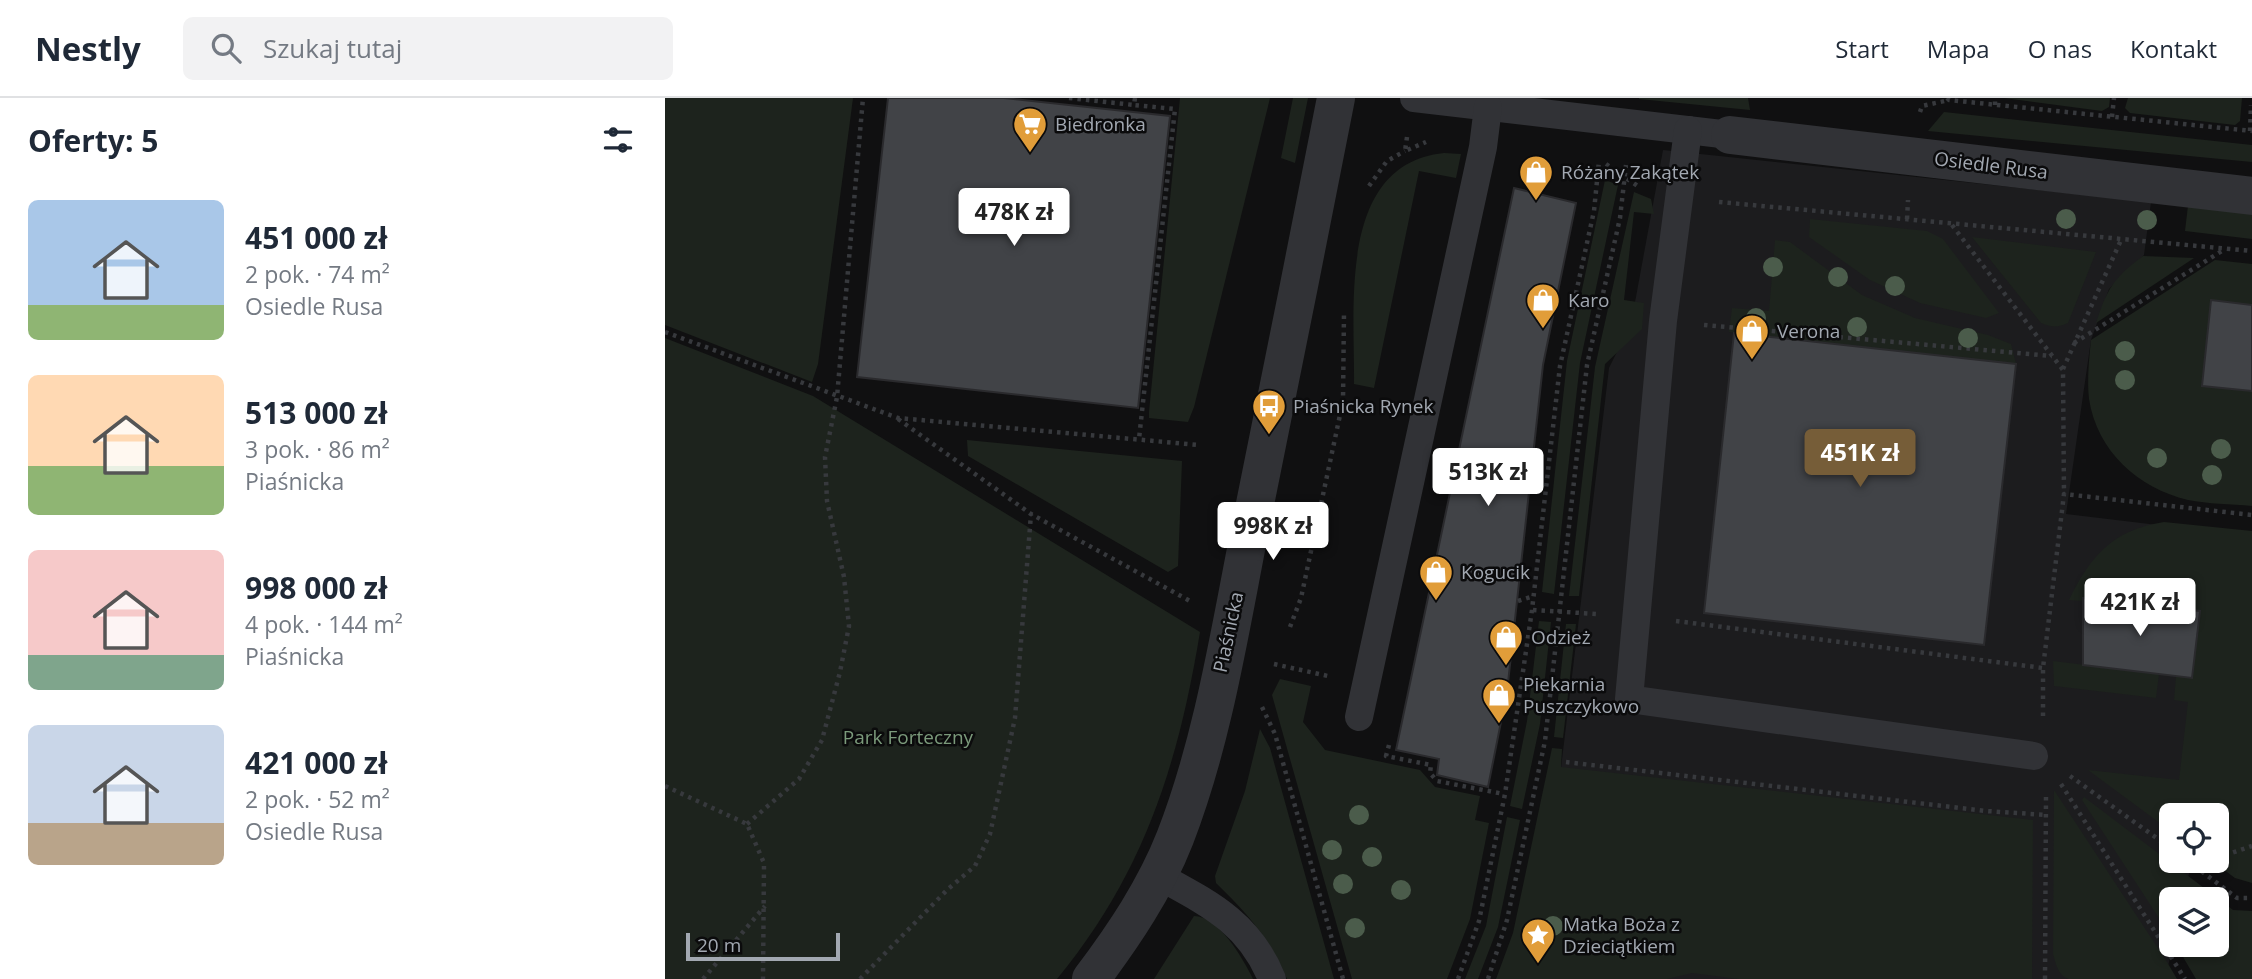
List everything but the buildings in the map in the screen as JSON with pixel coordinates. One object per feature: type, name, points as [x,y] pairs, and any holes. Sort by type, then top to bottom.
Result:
[{"type":"street","name":"Piaśnicka","points":[[1091,979],[1139,910],[1174,841],[1196,779],[1336,98]]},
{"type":"street","name":"Osiedle Rusa","points":[[1730,135],[2252,196]]},
{"type":"lane","points":[[1414,98],[1730,135]]},
{"type":"lane","points":[[1359,717],[1480,160],[1488,107]]},
{"type":"lane","points":[[1688,130],[1663,321],[1629,699],[2033,756]]},
{"type":"lane","points":[[1157,875],[1214,906],[1230,919],[1246,934],[1260,954],[1272,979]]},
{"type":"path","points":[[747,824],[799,779],[822,740],[849,626],[844,577],[827,500],[825,457],[837,397],[863,98]]},
{"type":"path","points":[[1069,98],[1175,109],[1139,439]]},
{"type":"path","points":[[1134,105],[1135,98]]},
{"type":"path","points":[[1947,98],[2251,131],[2251,105]]},
{"type":"path","points":[[1995,98],[1995,105]]},
{"type":"path","points":[[2112,117],[2114,98]]},
{"type":"path","points":[[1458,979],[1479,921],[1504,794],[1534,596],[1560,366],[1594,211],[1602,121]]},
{"type":"path","points":[[1488,979],[1507,920],[1545,741],[1587,365],[1620,218],[1631,124]]},
{"type":"path","points":[[1365,192],[1387,162],[1405,151]]},
{"type":"path","points":[[1679,198],[2252,251]]},
{"type":"path","points":[[1951,224],[2063,370]]},
{"type":"path","points":[[2043,719],[2043,668],[2064,494],[2063,370],[2121,240]]},
{"type":"path","points":[[2074,342],[2225,248]]},
{"type":"path","points":[[1290,627],[1301,598],[1343,401],[1344,309]]},
{"type":"path","points":[[1663,321],[2052,356]]},
{"type":"path","points":[[665,332],[898,418],[1199,445]]},
{"type":"path","points":[[898,418],[1031,513],[1191,602]]},
{"type":"path","points":[[2064,494],[2252,515]]},
{"type":"path","points":[[860,979],[947,889],[975,866],[990,834],[1015,718],[1031,513]]},
{"type":"path","points":[[1518,601],[1534,596]]},
{"type":"path","points":[[1532,610],[1635,615],[2043,668]]},
{"type":"path","points":[[1258,699],[1275,734],[1343,979]]},
{"type":"path","points":[[1389,743],[1386,756],[1431,765],[1430,773],[1437,782],[1504,794]]},
{"type":"path","points":[[1566,762],[2047,816]]},
{"type":"path","points":[[2065,772],[2159,840]]},
{"type":"path","points":[[2059,780],[2185,979]]},
{"type":"path","points":[[665,786],[747,824],[764,863],[764,979]]},
{"type":"path","points":[[2045,979],[2046,792]]},
{"type":"path","points":[[2229,854],[2252,846]]},
{"type":"path","points":[[2204,873],[2237,898],[2252,898]]},
{"type":"path","points":[[703,979],[765,906]]},
{"type":"shaded area","points":[[1663,150],[2151,202],[2144,255],[2109,289],[2091,340],[2066,514],[2208,531],[2207,794],[2193,803],[2159,803],[2159,873],[2189,873],[2186,887],[2159,887],[2159,957],[2170,957],[2165,979],[1655,979],[1561,768],[1609,368],[1631,324]]},
{"type":"green space","points":[[665,98],[853,98],[818,364],[812,382],[665,325]]},
{"type":"green space","points":[[1180,98],[1270,98],[1194,407],[1188,422],[1149,418]]},
{"type":"green space","points":[[1293,98],[1308,98],[1295,163],[1281,158]]},
{"type":"green space","points":[[1639,98],[1748,98],[1750,110],[1639,99]]},
{"type":"green space","points":[[2004,98],[2110,98],[2109,107],[2102,111]]},
{"type":"green space","points":[[2128,98],[2242,98],[2240,121],[2235,125],[2130,113],[2125,108]]},
{"type":"green space","points":[[1944,112],[2252,145],[2252,162],[1928,131]]},
{"type":"green space","points":[[1444,153],[1461,154],[1456,178],[1419,171],[1374,388],[1354,384],[1355,280],[1359,244],[1369,211],[1385,183],[1409,163]]},
{"type":"green space","points":[[1605,180],[1618,185],[1580,363],[1554,594],[1542,592],[1567,361]]},
{"type":"green space","points":[[1634,192],[1651,199],[1654,214],[1634,212],[1624,300],[1644,303],[1642,329],[1605,364],[1579,596],[1569,596],[1595,367]]},
{"type":"green space","points":[[2188,206],[2252,213],[2252,239],[2185,231]]},
{"type":"green space","points":[[1810,219],[1927,231],[1943,239],[1999,313],[1986,318],[1920,303],[1870,280],[1809,237]]},
{"type":"green space","points":[[1972,237],[2096,252],[2068,323],[2055,326],[2041,323]]},
{"type":"green space","points":[[1775,240],[1790,242],[1862,295],[1915,318],[1988,335],[2011,344],[2016,364],[1729,332],[1732,308],[1769,311]]},
{"type":"green space","points":[[2143,256],[2194,258],[2096,323],[2113,285]]},
{"type":"green space","points":[[2215,260],[2252,264],[2252,305],[2211,300],[2203,386],[2252,391],[2252,506],[2188,500],[2153,486],[2137,476],[2111,451],[2101,435],[2093,418],[2089,399],[2091,340]]},
{"type":"green space","name":"Park Forteczny","points":[[665,338],[813,396],[1200,632],[1181,727],[1153,816],[1113,899],[1057,979],[665,979]]},
{"type":"green space","points":[[967,440],[1182,461],[1178,566],[1168,572],[968,456]]},
{"type":"green space","points":[[2164,522],[2252,531],[2252,883],[2228,873],[2229,803],[2159,803],[2159,822],[2088,770],[2179,780],[2188,702],[2174,700],[2176,676],[2199,611],[2084,598],[2083,601],[2069,600],[2086,570],[2106,547],[2117,538]]},
{"type":"green space","points":[[1539,621],[1551,622],[1540,724],[1522,809],[1510,806],[1527,721]]},
{"type":"green space","points":[[1566,624],[1576,624],[1563,738],[1554,737]]},
{"type":"green space","points":[[2053,661],[2159,674],[2156,698],[2054,686]]},
{"type":"green space","points":[[1280,679],[1311,686],[1303,722],[1325,750],[1420,770],[1435,787],[1480,796],[1475,820],[1489,823],[1470,919],[1447,979],[1352,979],[1272,695]]},
{"type":"green space","points":[[1260,729],[1270,748],[1334,979],[1287,979],[1257,927],[1216,883],[1215,876],[1245,791]]},
{"type":"green space","points":[[1552,748],[1562,749],[1561,767],[2033,820],[2032,979],[1739,979],[1692,973],[1667,979],[1496,979],[1513,933]]},
{"type":"green space","points":[[2054,790],[2159,950],[2159,957],[2164,957],[2177,979],[2069,979],[2056,966],[2053,954]]},
{"type":"green space","points":[[2084,797],[2159,854],[2159,873],[2184,873],[2203,887],[2159,887],[2159,918],[2082,800]]},
{"type":"green space","points":[[1507,817],[1520,820],[1498,927],[1478,979],[1465,979],[1486,926]]},
{"type":"green space","points":[[2229,907],[2233,910],[2252,911],[2252,979],[2196,979],[2183,957],[2229,957]]},
{"type":"green space","points":[[1194,916],[1212,923],[1221,931],[1237,950],[1253,979],[1154,979]]},
{"type":"place","name":"Biedronka","points":[[1030,154]]},
{"type":"place","name":"Różany Zakątek","points":[[1536,202]]},
{"type":"place","name":"Karo","points":[[1543,330]]},
{"type":"place","name":"Verona","points":[[1752,361]]},
{"type":"place","name":"Piaśnicka Rynek","points":[[1269,436]]},
{"type":"place","name":"Kogucik","points":[[1436,602]]},
{"type":"place","name":"Odzież","points":[[1506,667]]},
{"type":"place","name":"Piekarnia Puszczykowo","points":[[1499,725]]},
{"type":"place","name":"Matka Boża z Dzieciątkiem","points":[[1538,965]]}]
